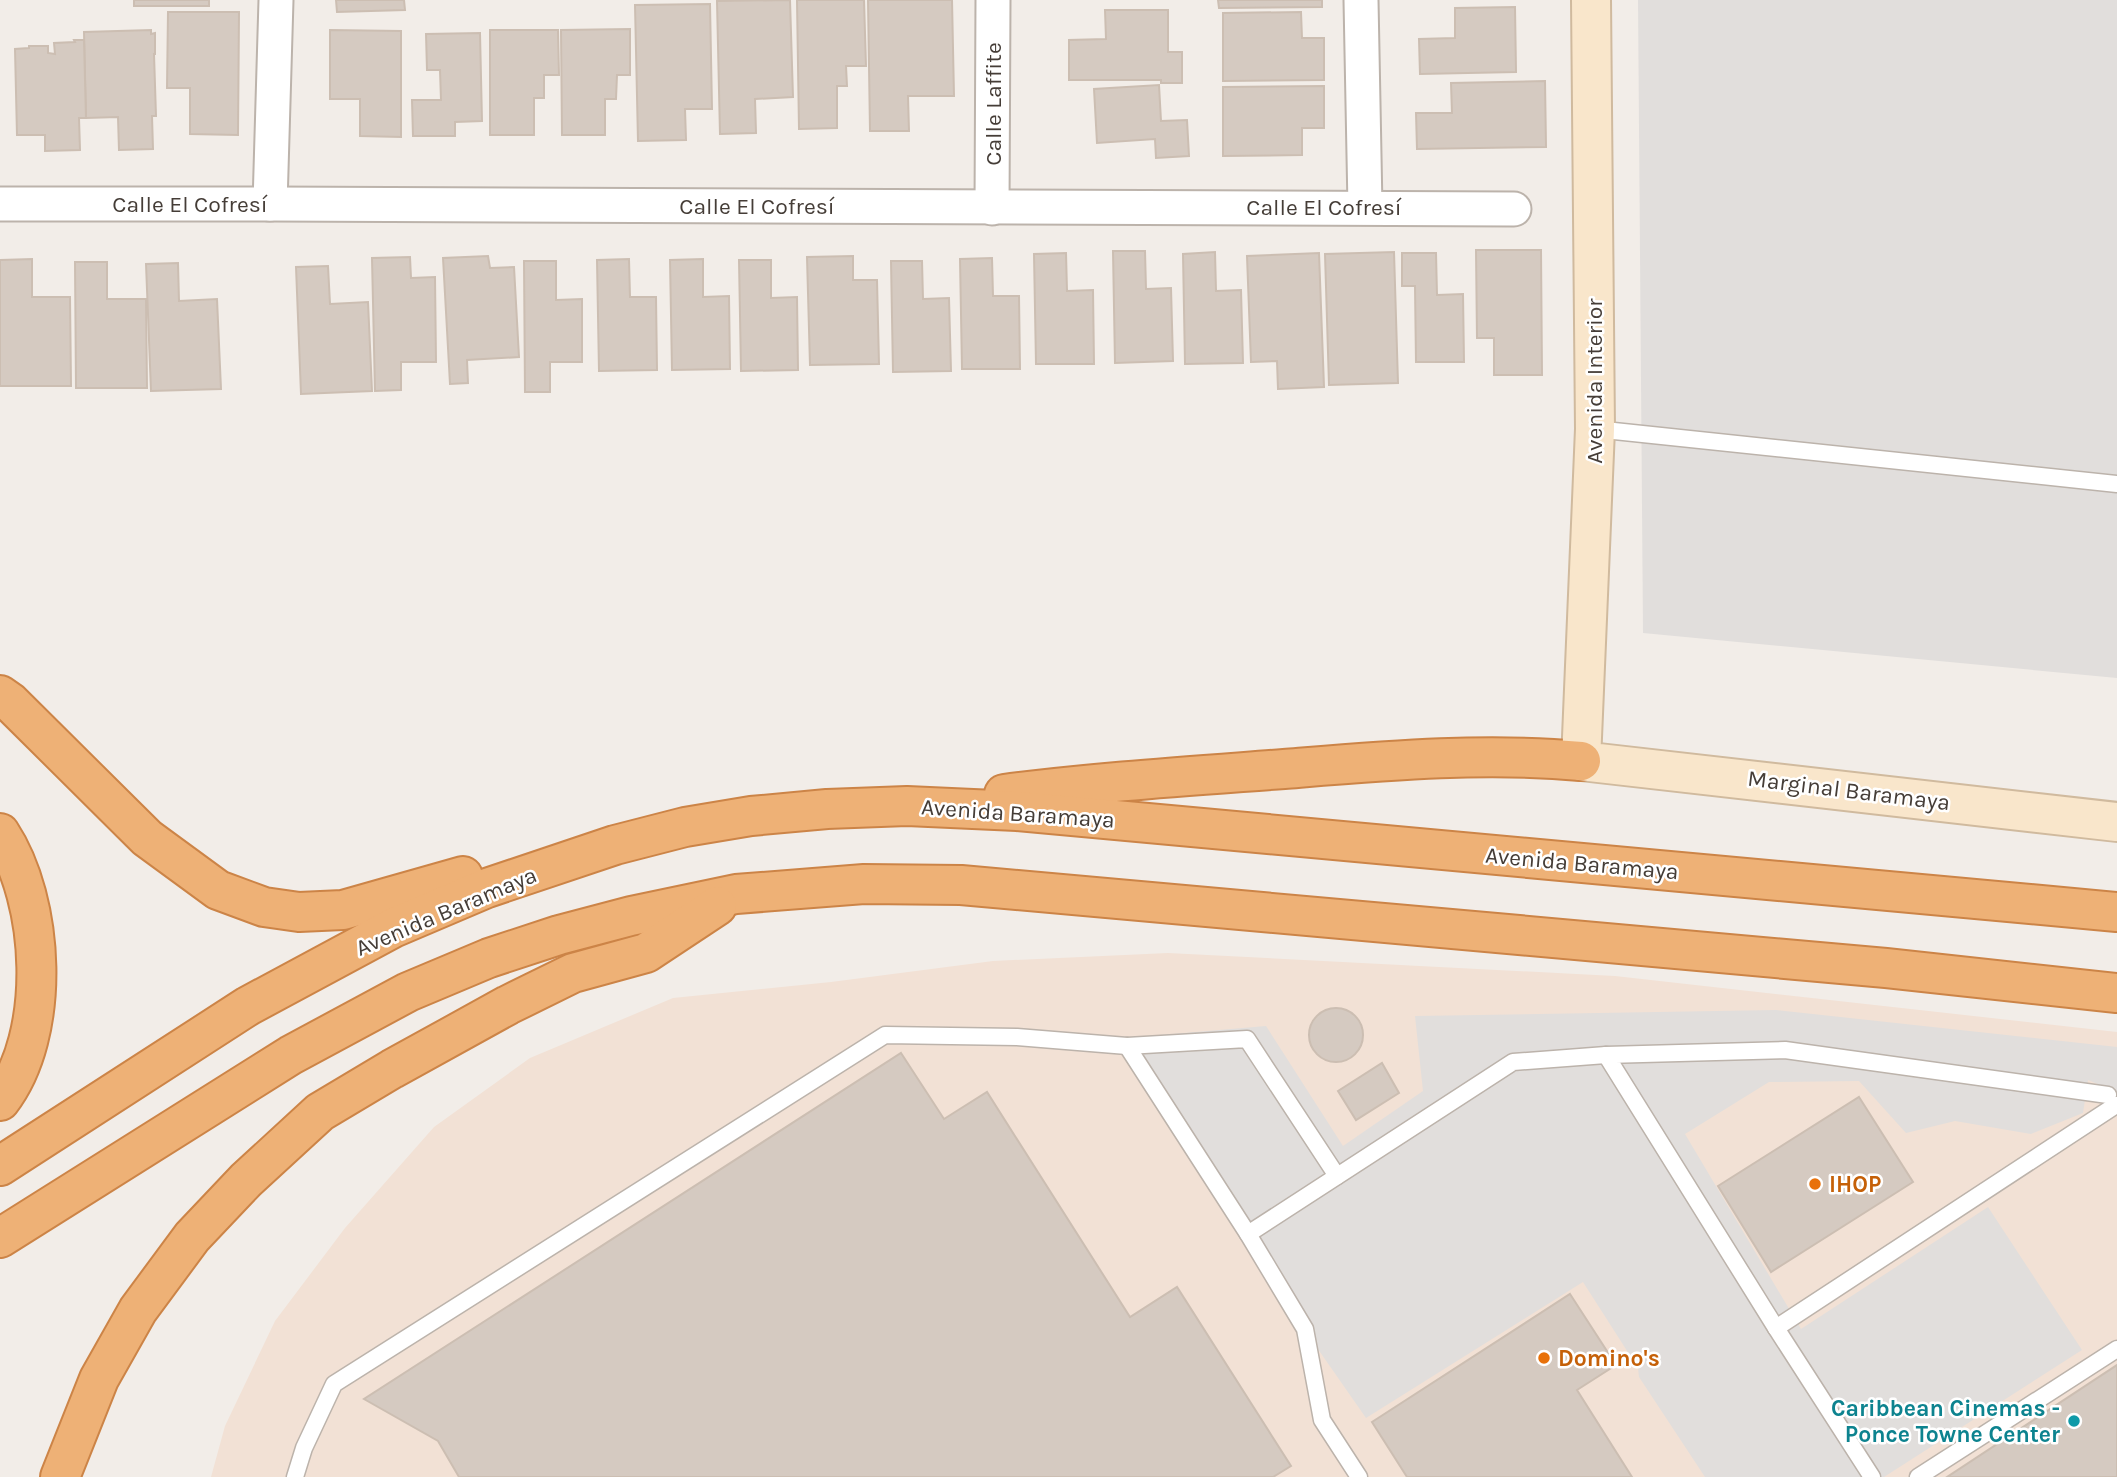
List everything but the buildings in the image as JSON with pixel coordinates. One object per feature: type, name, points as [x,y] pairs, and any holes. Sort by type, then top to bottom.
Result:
[{"type":"highway","points":[[0,695],[147,838],[218,890],[264,907],[299,912],[344,910],[544,853],[615,845]]},
{"type":"highway","points":[[908,806],[1069,785],[1415,759],[1496,756],[1581,761]]},
{"type":"highway","name":"Avenida Baramaya","points":[[0,1166],[248,1006],[393,928],[487,888],[615,845],[685,827],[751,816],[827,809],[908,806],[1017,811],[2117,912]]},
{"type":"highway","points":[[0,833],[12,852],[31,908],[37,955],[33,1012],[24,1056],[0,1101]]},
{"type":"highway","points":[[0,1238],[291,1055],[408,992],[489,958],[559,935],[631,916],[736,894],[864,884],[961,885],[1886,968],[2117,993]]},
{"type":"highway","points":[[60,1477],[99,1379],[138,1310],[192,1237],[246,1181],[320,1112],[508,1005],[573,973],[646,953],[736,894]]},
{"type":"street","points":[[270,204],[276,0]]},
{"type":"street","name":"Calle Laffite","points":[[992,208],[993,0]]},
{"type":"street","points":[[1361,0],[1365,207]]},
{"type":"street","name":"Avenida Interior","points":[[1581,761],[1595,429],[1591,0]]},
{"type":"street","name":"Calle El Cofresí","points":[[0,205],[1514,209]]},
{"type":"street","name":"Marginal Baramaya","points":[[1581,761],[2117,822]]},
{"type":"lane","points":[[1595,429],[2117,484]]},
{"type":"lane","points":[[295,1477],[304,1448],[334,1384],[885,1035],[1017,1037],[1127,1046],[1247,1039],[1337,1176]]},
{"type":"lane","points":[[1127,1046],[1248,1234],[1305,1329],[1322,1420],[1359,1477]]},
{"type":"lane","points":[[1248,1234],[1513,1062],[1606,1055],[1785,1050],[2112,1100]]},
{"type":"lane","points":[[1606,1055],[1872,1477]]},
{"type":"lane","points":[[1776,1328],[2112,1100]]},
{"type":"lane","points":[[1918,1477],[2117,1349]]},
{"type":"shaded area","points":[[1638,0],[2117,0],[2117,678],[1643,633]]},
{"type":"shaded area","points":[[1168,953],[1615,976],[2117,1032],[2117,1477],[211,1477],[225,1426],[275,1321],[345,1228],[434,1127],[530,1058],[673,998],[831,982],[993,961]]},
{"type":"shaded area","points":[[1776,1010],[2117,1047],[2117,1092],[2088,1080],[2083,1113],[2031,1134],[1955,1121],[1906,1133],[1859,1081],[1769,1082],[1685,1134],[1801,1329],[1988,1207],[2082,1350],[1884,1477],[1705,1477],[1639,1377],[1638,1368],[1583,1282],[1366,1418],[1244,1243],[1114,1039],[1266,1026],[1343,1146],[1423,1091],[1415,1016]]},
{"type":"place","name":"IHOP","points":[[1815,1184]]},
{"type":"place","name":"Domino's","points":[[1544,1358]]},
{"type":"place","name":"Caribbean Cinemas - Ponce Towne Center","points":[[2074,1421]]}]
